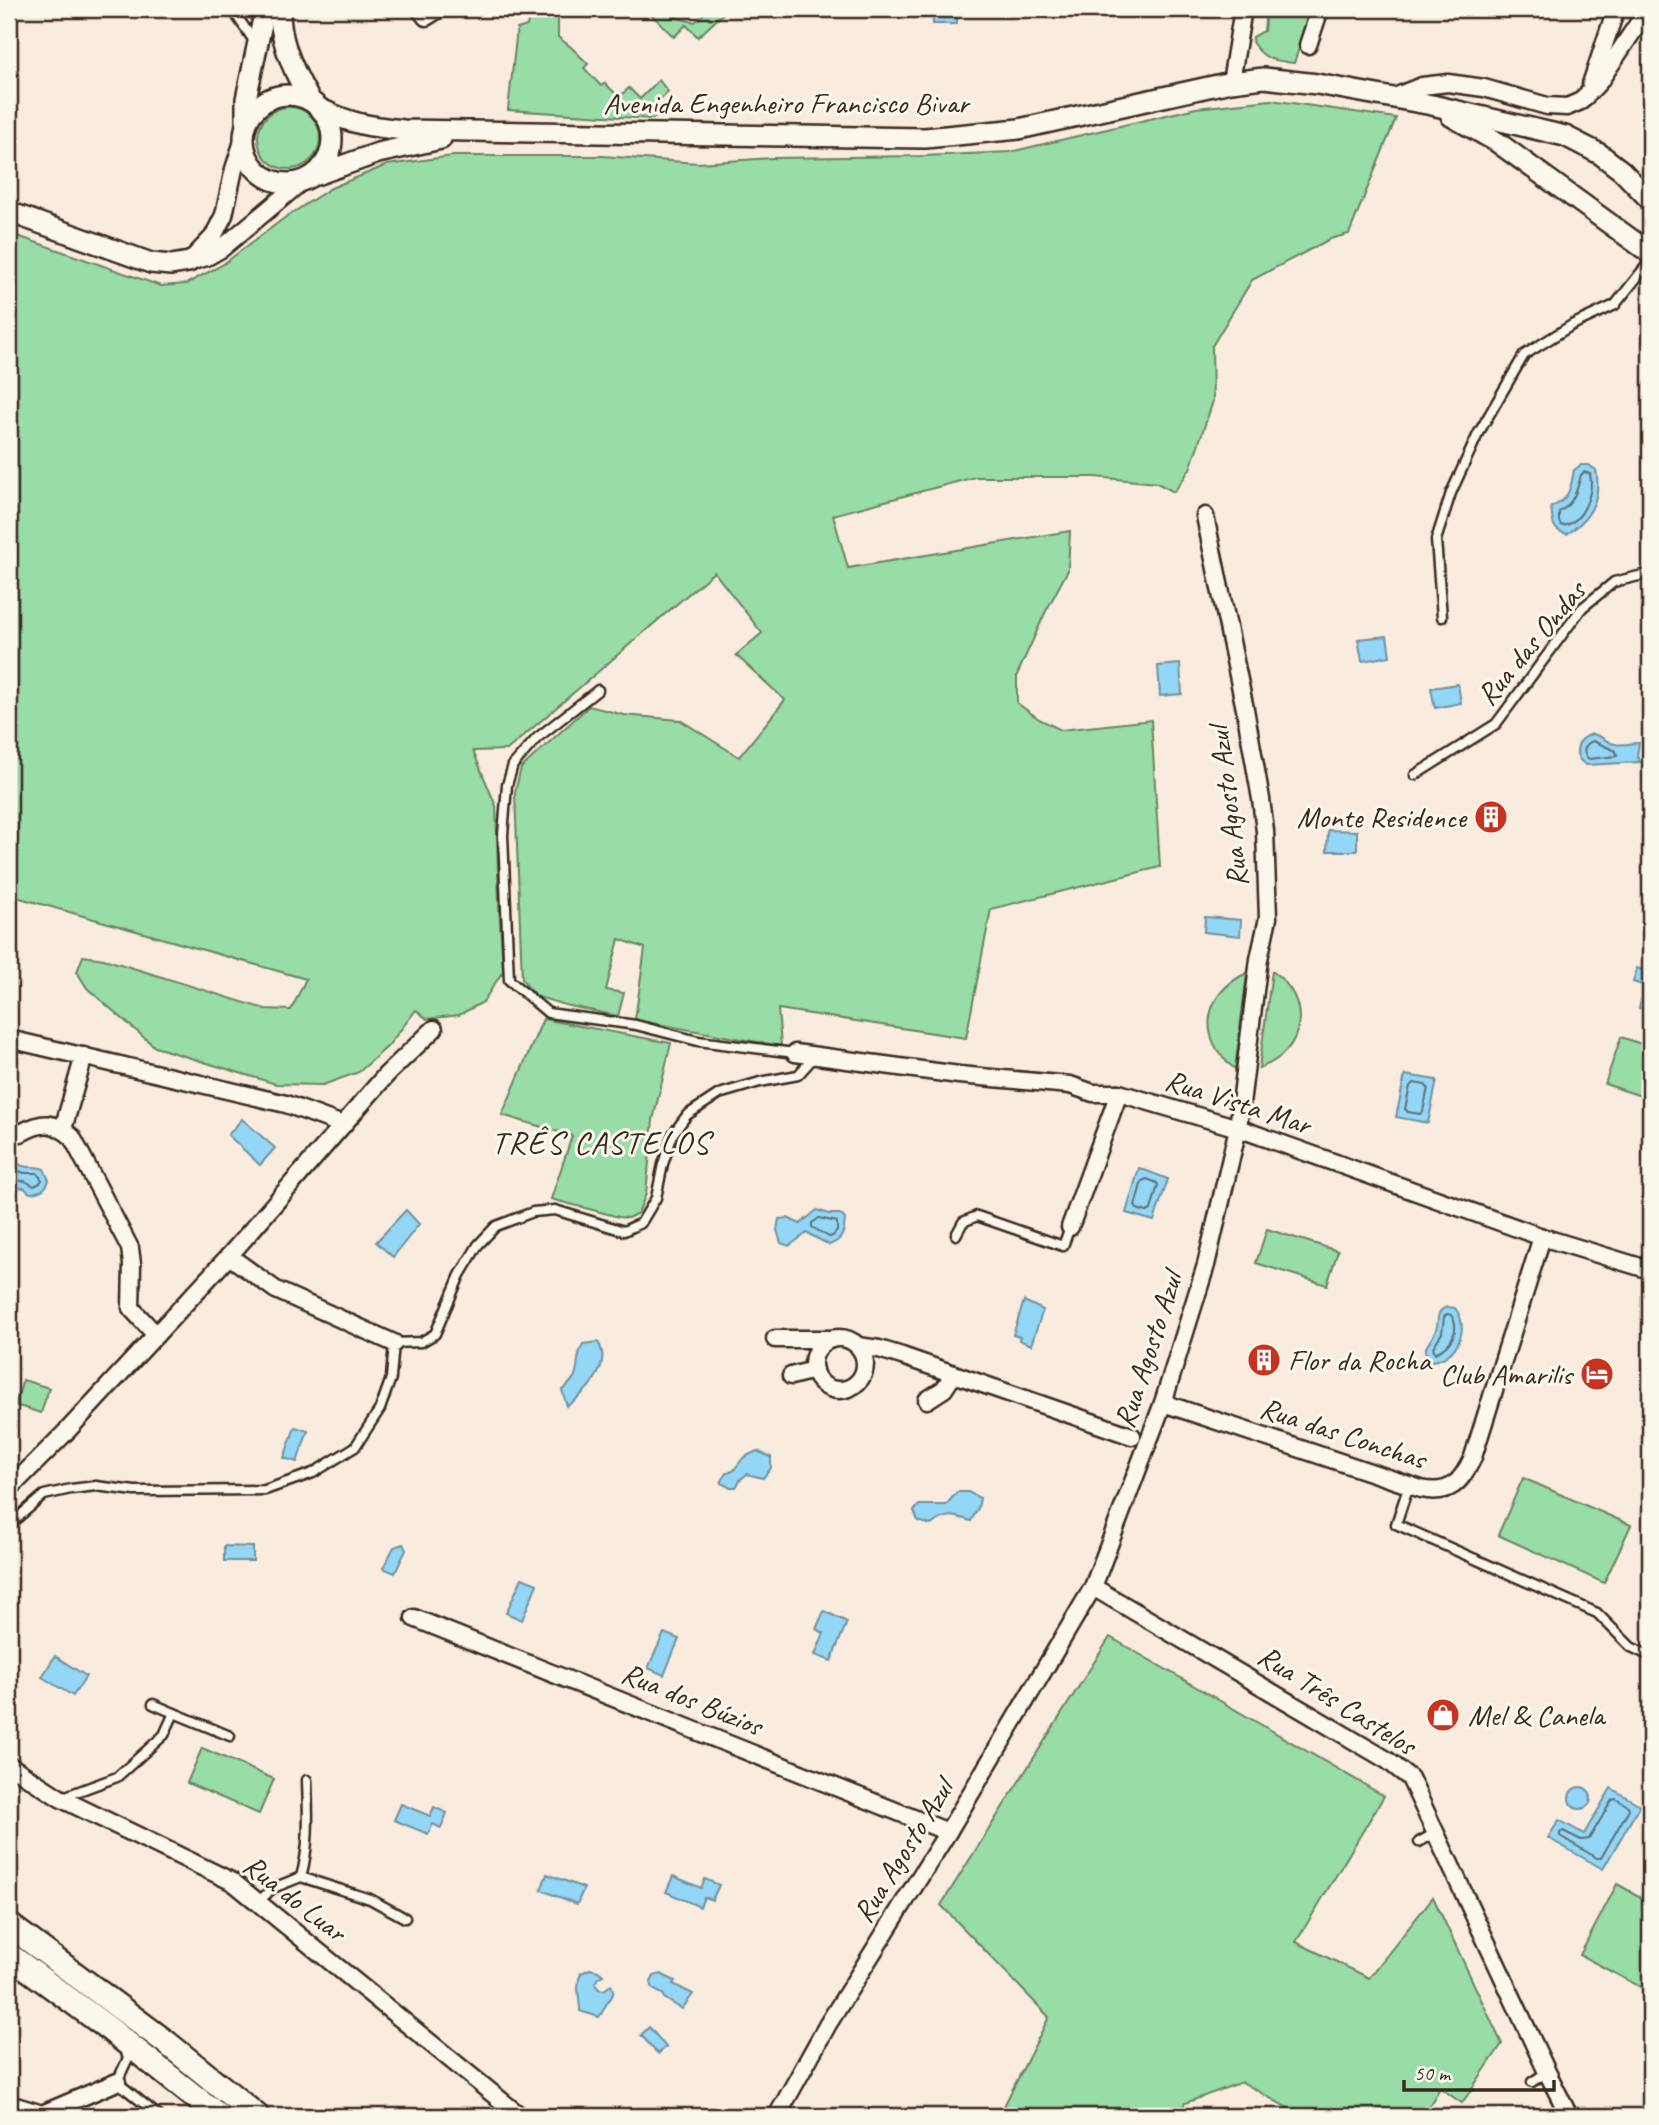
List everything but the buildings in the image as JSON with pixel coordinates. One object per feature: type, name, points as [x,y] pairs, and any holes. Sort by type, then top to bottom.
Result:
[{"type":"main road","points":[[9,1925],[167,2043],[257,2116]]},
{"type":"main road","points":[[9,1955],[18,1968],[120,2038],[219,2116]]},
{"type":"street","points":[[265,9],[246,99],[245,132],[246,154],[262,175],[282,183],[306,179],[378,153],[477,132]]},
{"type":"street","points":[[9,212],[151,263],[171,265],[189,262],[207,257],[221,249],[318,172],[327,161],[332,148],[331,126],[293,73],[280,21],[280,9]]},
{"type":"street","points":[[420,9],[426,17],[439,9]]},
{"type":"street","points":[[1231,82],[1243,9]]},
{"type":"street","points":[[1308,45],[1320,9]]},
{"type":"street","points":[[1588,93],[1616,9]]},
{"type":"street","points":[[1392,98],[1422,86],[1448,83],[1484,88],[1548,106],[1567,107],[1581,101],[1599,82],[1648,9]]},
{"type":"street","name":"Avenida Engenheiro Francisco Bivar","points":[[477,132],[925,138],[1019,129],[1231,82],[1264,78],[1317,84],[1432,105],[1565,136],[1600,154],[1622,171],[1650,200]]},
{"type":"street","points":[[189,262],[213,237],[225,215],[245,132],[253,113],[272,97],[300,96],[338,117],[365,126],[477,132]]},
{"type":"street","points":[[1432,105],[1497,142],[1650,253]]},
{"type":"street","name":"Rua Agosto Azul","points":[[777,2116],[828,2024],[948,1832],[1093,1587],[1163,1403],[1206,1265],[1238,1128],[1259,959],[1268,918],[1265,831],[1245,709],[1205,516]]},
{"type":"street","points":[[9,1489],[229,1256],[387,1074],[434,1029]]},
{"type":"street","points":[[9,1039],[286,1104],[343,1125]]},
{"type":"street","name":"Rua Vista Mar","points":[[795,1053],[960,1075],[1070,1086],[1093,1093],[1119,1093],[1238,1128],[1542,1237],[1650,1270]]},
{"type":"street","points":[[63,1129],[84,1056]]},
{"type":"street","points":[[1070,1227],[1119,1093]]},
{"type":"street","points":[[9,1130],[21,1133],[34,1126],[47,1124],[63,1129],[72,1137],[130,1248],[131,1308],[156,1335]]},
{"type":"street","name":"Rua das Conchas","points":[[1163,1403],[1409,1485],[1433,1491],[1446,1489],[1457,1483],[1473,1457],[1542,1237]]},
{"type":"street","points":[[229,1256],[276,1290],[394,1343]]},
{"type":"street","points":[[837,1338],[829,1340],[816,1353],[814,1370],[822,1383],[829,1388],[837,1390],[853,1386],[863,1374],[864,1357],[858,1346]]},
{"type":"street","points":[[775,1339],[846,1339],[858,1346],[879,1349],[1132,1436]]},
{"type":"street","points":[[791,1376],[814,1370]]},
{"type":"street","points":[[927,1400],[944,1389],[954,1374]]},
{"type":"street","name":"Rua Três Castelos","points":[[1093,1587],[1400,1769],[1410,1778],[1569,2116]]},
{"type":"street","name":"Rua dos Búzios","points":[[414,1618],[948,1832]]},
{"type":"street","name":"Rua do Luar","points":[[9,1765],[60,1798],[233,1882],[520,2116]]},
{"type":"street","points":[[9,2104],[41,2115],[117,2082]]},
{"type":"lane","points":[[232,9],[256,45]]},
{"type":"lane","points":[[1442,617],[1436,540],[1451,493],[1478,434],[1524,355],[1572,325],[1615,305],[1650,261]]},
{"type":"lane","name":"Rua das Ondas","points":[[1415,775],[1496,724],[1582,608],[1614,582],[1643,575],[1650,576]]},
{"type":"lane","points":[[598,690],[537,738],[513,765],[507,785],[503,835],[509,980],[548,1013],[636,1025],[698,1041],[795,1053]]},
{"type":"lane","points":[[9,1525],[44,1494],[71,1489],[96,1486],[135,1492],[265,1490],[313,1473],[355,1447],[380,1409],[391,1378],[394,1343],[421,1342],[435,1334],[460,1275],[478,1245],[496,1226],[533,1212],[555,1210],[624,1231],[641,1223],[656,1198],[673,1134],[687,1115],[719,1094],[798,1075],[815,1056]]},
{"type":"lane","points":[[956,1236],[963,1222],[977,1216],[1063,1246],[1070,1227]]},
{"type":"lane","points":[[1409,1485],[1396,1524],[1597,1613],[1631,1647],[1650,1656]]},
{"type":"lane","points":[[153,1704],[230,1736]]},
{"type":"lane","points":[[60,1798],[117,1777],[164,1735],[174,1713]]},
{"type":"lane","points":[[301,1877],[305,1863],[308,1819],[307,1780]]},
{"type":"lane","points":[[1419,1842],[1437,1832]]},
{"type":"lane","points":[[258,1902],[274,1888],[301,1877],[370,1899],[405,1918]]},
{"type":"lane","points":[[120,2038],[128,2059],[117,2082],[159,2116]]},
{"type":"lane","points":[[1532,2082],[1547,2072]]},
{"type":"green space","points":[[530,9],[545,9],[545,16],[558,16],[558,37],[588,64],[584,68],[601,86],[605,83],[619,97],[629,88],[640,99],[659,80],[668,92],[657,103],[662,111],[653,119],[508,110],[517,29],[527,26]]},
{"type":"green space","points":[[646,9],[670,9],[677,18],[695,22],[709,9],[728,9],[698,37],[686,25],[674,37]]},
{"type":"green space","points":[[1266,9],[1312,9],[1294,63],[1270,58],[1261,53],[1252,42],[1253,37],[1264,31]]},
{"type":"green space","points":[[1271,100],[1396,118],[1349,234],[1330,239],[1252,280],[1212,346],[1213,401],[1190,469],[1174,492],[1157,483],[1095,477],[975,477],[833,515],[848,568],[1070,531],[1068,570],[1017,675],[1017,703],[1039,719],[1061,730],[1151,720],[1160,867],[991,909],[966,1038],[778,1009],[781,1046],[635,1020],[645,948],[619,939],[606,990],[624,993],[618,1016],[535,996],[522,979],[515,792],[521,768],[589,706],[624,715],[680,720],[739,757],[785,700],[736,655],[762,633],[714,572],[507,750],[473,751],[496,806],[503,971],[483,1002],[459,1015],[427,1019],[416,1010],[388,1046],[359,1072],[323,1085],[276,1084],[155,1047],[87,988],[77,972],[83,956],[104,959],[265,1009],[291,1010],[306,979],[9,895],[9,233],[161,286],[186,284],[222,265],[283,219],[331,188],[387,165],[453,156],[602,156],[698,163],[772,158],[1010,152],[1196,108]]},
{"type":"green space","points":[[289,107],[311,116],[320,138],[311,160],[289,169],[267,160],[258,138],[267,116]]},
{"type":"green space","points":[[1272,971],[1294,996],[1299,1024],[1295,1038],[1287,1050],[1259,1068]]},
{"type":"green space","points":[[1247,973],[1235,1069],[1214,1044],[1210,1017],[1221,992]]},
{"type":"green space","points":[[543,1019],[671,1043],[653,1120],[646,1194],[638,1213],[628,1218],[551,1199],[572,1136],[502,1115]]},
{"type":"green space","points":[[1621,1037],[1650,1047],[1650,1099],[1605,1084]]},
{"type":"green space","points":[[1267,1229],[1338,1251],[1327,1285],[1256,1263]]},
{"type":"green space","points":[[23,1380],[49,1388],[41,1413],[15,1405]]},
{"type":"green space","points":[[1523,1478],[1631,1525],[1604,1583],[1498,1535]]},
{"type":"green space","points":[[1110,1637],[1384,1796],[1296,1942],[1369,1978],[1433,1897],[1502,2044],[1462,2103],[1440,2088],[1423,2116],[1302,2116],[1242,2082],[1185,2103],[1177,2116],[999,2116],[1049,2017],[941,1905]]},
{"type":"green space","points":[[202,1748],[274,1779],[259,1814],[187,1783]]},
{"type":"green space","points":[[1617,1884],[1650,1902],[1650,1992],[1580,1955]]},
{"type":"green space","points":[[9,1937],[244,2116],[234,2116],[9,1943]]},
{"type":"water","points":[[933,15],[957,15],[957,24],[933,24]]},
{"type":"water","points":[[1581,465],[1589,465],[1596,470],[1596,499],[1582,522],[1567,534],[1562,533],[1555,528],[1551,507],[1565,497],[1574,470]]},
{"type":"water","points":[[1387,636],[1390,656],[1362,661],[1358,639]]},
{"type":"water","points":[[1180,664],[1182,694],[1160,696],[1158,666]]},
{"type":"water","points":[[1458,684],[1461,703],[1435,708],[1431,688]]},
{"type":"water","points":[[1592,734],[1615,744],[1639,743],[1637,756],[1640,762],[1586,765],[1578,757],[1577,748],[1582,740]]},
{"type":"water","points":[[1328,830],[1357,831],[1357,851],[1327,851]]},
{"type":"water","points":[[1205,917],[1241,920],[1240,936],[1204,932]]},
{"type":"water","points":[[1637,968],[1650,972],[1650,1011],[1639,1008],[1645,986],[1633,982]]},
{"type":"water","points":[[1405,1075],[1437,1080],[1428,1123],[1396,1117]]},
{"type":"water","points":[[242,1119],[275,1148],[260,1165],[228,1135]]},
{"type":"water","points":[[9,1160],[23,1166],[44,1169],[49,1180],[46,1186],[40,1191],[30,1193],[24,1188],[9,1187]]},
{"type":"water","points":[[1139,1168],[1168,1179],[1154,1221],[1126,1213]]},
{"type":"water","points":[[406,1210],[419,1224],[393,1257],[376,1242]]},
{"type":"water","points":[[817,1210],[840,1214],[845,1219],[843,1232],[837,1241],[829,1245],[807,1233],[789,1246],[781,1243],[777,1230],[779,1219],[788,1218],[800,1224]]},
{"type":"water","points":[[1024,1301],[1043,1310],[1031,1345],[1013,1335]]},
{"type":"water","points":[[1447,1307],[1455,1308],[1460,1316],[1462,1324],[1459,1341],[1448,1355],[1431,1361],[1425,1351],[1436,1330],[1439,1314]]},
{"type":"water","points":[[598,1342],[602,1351],[600,1369],[582,1394],[567,1406],[562,1390],[576,1373],[583,1344]]},
{"type":"water","points":[[295,1427],[308,1431],[297,1462],[284,1458]]},
{"type":"water","points":[[757,1451],[771,1457],[771,1468],[763,1478],[747,1474],[736,1487],[721,1483],[726,1473],[733,1471],[744,1457]]},
{"type":"water","points":[[957,1492],[968,1492],[980,1498],[971,1521],[950,1516],[931,1525],[918,1521],[914,1511],[919,1505],[946,1505]]},
{"type":"water","points":[[403,1544],[406,1550],[395,1573],[383,1568],[394,1547]]},
{"type":"water","points":[[224,1546],[253,1547],[253,1561],[224,1561]]},
{"type":"water","points":[[522,1578],[537,1584],[522,1620],[506,1613]]},
{"type":"water","points":[[824,1611],[847,1622],[831,1661],[815,1655],[824,1633],[816,1629]]},
{"type":"water","points":[[664,1633],[679,1639],[664,1675],[648,1668]]},
{"type":"water","points":[[55,1656],[86,1676],[73,1696],[42,1677]]},
{"type":"water","points":[[1576,1787],[1584,1787],[1591,1794],[1591,1802],[1584,1809],[1576,1809],[1569,1802],[1569,1794]]},
{"type":"water","points":[[1611,1788],[1640,1805],[1603,1869],[1548,1838],[1559,1820],[1584,1834]]},
{"type":"water","points":[[401,1804],[430,1816],[434,1807],[447,1813],[441,1828],[433,1824],[428,1834],[394,1820]]},
{"type":"water","points":[[547,1874],[584,1888],[577,1904],[541,1890]]},
{"type":"water","points":[[673,1876],[701,1888],[705,1879],[719,1885],[712,1900],[704,1897],[700,1907],[666,1892]]},
{"type":"water","points":[[590,1969],[603,1975],[595,1984],[599,1989],[604,1990],[611,1985],[613,1991],[599,2017],[580,2011],[579,1978],[581,1973]]},
{"type":"water","points":[[661,1974],[675,1981],[673,1984],[693,1994],[682,2009],[653,1989],[651,1982],[654,1976]]},
{"type":"water","points":[[649,2027],[666,2047],[658,2054],[641,2035]]},
{"type":"place","name":"Monte Residence","points":[[1491,817]]},
{"type":"place","name":"Flor da Rocha","points":[[1264,1360]]},
{"type":"place","name":"Club Amarilis","points":[[1597,1374]]},
{"type":"place","name":"Mel & Canela","points":[[1443,1715]]},
{"type":"district","name":"TRÊS CASTELOS","points":[[601,1142]]}]
